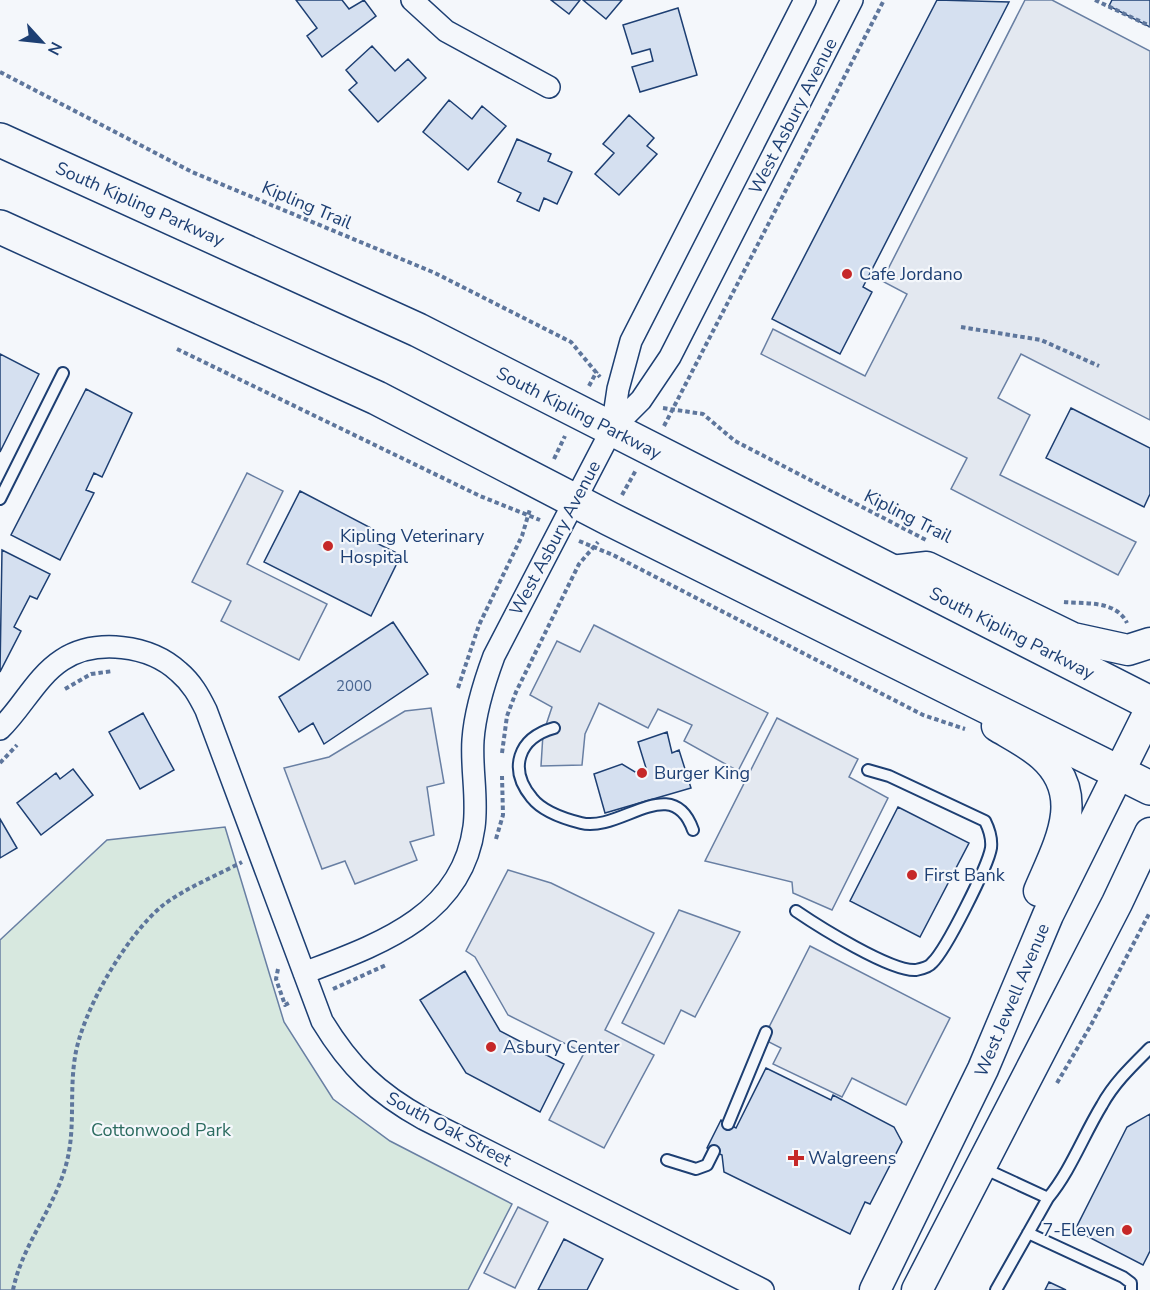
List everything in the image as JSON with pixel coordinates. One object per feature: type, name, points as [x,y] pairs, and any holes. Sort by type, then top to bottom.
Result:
[{"type":"main road","name":"South Kipling Parkway","points":[[0,140],[418,330],[1150,703]]},
{"type":"main road","points":[[0,227],[378,398],[610,519],[1150,788]]},
{"type":"main road","points":[[891,571],[927,567],[1073,638],[1128,650],[1140,637]]},
{"type":"main road","points":[[857,643],[1044,756],[1066,786],[1068,802],[1065,824],[1012,966],[997,1034]]},
{"type":"main road","name":"West Jewell Avenue","points":[[875,1290],[939,1162],[997,1034],[1047,915],[1150,710]]},
{"type":"main road","points":[[917,1290],[1117,903],[1150,833]]},
{"type":"main road","points":[[1117,903],[1150,874]]},
{"type":"street","points":[[412,0],[446,31],[549,87]]},
{"type":"street","points":[[612,429],[618,389],[631,341],[805,0]]},
{"type":"street","name":"West Asbury Avenue","points":[[304,973],[372,947],[422,919],[454,880],[466,856],[474,827],[473,740],[485,682],[512,620],[612,429],[641,400],[670,357],[852,0]]},
{"type":"street","name":"South Oak Street","points":[[0,729],[45,674],[62,660],[84,650],[103,647],[145,653],[178,671],[194,687],[206,710],[322,1021],[341,1052],[362,1076],[399,1106],[764,1290]]},
{"type":"lane","points":[[0,499],[63,373]]},
{"type":"lane","points":[[554,728],[537,733],[524,748],[518,765],[524,785],[533,800],[549,812],[583,824],[599,824],[660,803],[671,804],[688,817],[693,830]]},
{"type":"lane","points":[[796,911],[822,929],[898,968],[915,970],[930,966],[941,954],[970,899],[991,848],[989,830],[985,821],[889,776],[868,770]]},
{"type":"lane","points":[[728,1124],[766,1032]]},
{"type":"lane","points":[[996,1290],[1048,1198],[1063,1180],[1102,1104],[1120,1077],[1150,1048]]},
{"type":"lane","points":[[667,1160],[696,1169],[706,1165],[714,1151]]},
{"type":"lane","points":[[981,1167],[1048,1198]]},
{"type":"lane","points":[[1028,1233],[1123,1277],[1131,1283],[1131,1290]]},
{"type":"path","points":[[502,764],[507,716],[516,692],[579,564],[594,549],[675,409],[884,0]]},
{"type":"path","points":[[1095,0],[1150,26]]},
{"type":"path","name":"Kipling Trail","points":[[0,72],[192,172],[435,273],[571,342],[596,372],[577,412]]},
{"type":"path","points":[[962,327],[1041,340],[1099,366]]},
{"type":"path","points":[[177,349],[480,496],[528,514],[577,412]]},
{"type":"path","name":"Kipling Trail","points":[[675,409],[703,414],[735,441],[931,543]]},
{"type":"path","points":[[594,549],[613,555],[923,715],[974,734]]},
{"type":"path","points":[[1058,602],[1107,606],[1123,615],[1140,637]]},
{"type":"path","points":[[60,694],[72,683],[91,674],[124,672]]},
{"type":"path","points":[[0,763],[20,742]]},
{"type":"path","points":[[498,834],[503,815],[502,773]]},
{"type":"path","points":[[13,1290],[17,1269],[65,1169],[72,1141],[71,1082],[75,1055],[90,1008],[141,928],[163,906],[242,862],[238,851]]},
{"type":"green space","name":"Cottonwood Park","points":[[225,827],[284,1022],[333,1099],[390,1141],[512,1204],[468,1290],[0,1290],[0,940],[107,840]]},
{"type":"shaded area","points":[[1025,0],[1052,0],[1150,51],[1150,420],[1021,354],[998,398],[1030,415],[1000,475],[1136,542],[1118,575],[951,489],[967,458],[761,354],[773,329],[865,376],[907,294],[882,281]]},
{"type":"shaded area","points":[[247,473],[283,491],[247,564],[327,604],[299,660],[221,621],[231,601],[192,582]]},
{"type":"shaded area","points":[[594,625],[768,713],[738,771],[684,741],[692,725],[658,709],[648,728],[599,703],[585,734],[582,765],[541,766],[543,734],[552,707],[530,695],[557,641],[580,652]]},
{"type":"shaded area","points":[[431,708],[444,783],[427,787],[434,835],[410,842],[417,860],[355,884],[345,861],[322,869],[284,768],[329,757],[405,711]]},
{"type":"shaded area","points":[[777,718],[858,759],[849,777],[888,798],[832,910],[793,893],[792,882],[705,861]]},
{"type":"shaded area","points":[[508,870],[551,883],[654,933],[605,1030],[654,1055],[604,1148],[549,1120],[584,1053],[508,1015],[475,957],[466,951]]},
{"type":"shaded area","points":[[679,910],[740,932],[695,1017],[681,1010],[664,1044],[622,1023]]},
{"type":"shaded area","points":[[810,946],[950,1018],[906,1105],[852,1078],[842,1097],[773,1064],[781,1048],[763,1039]]},
{"type":"shaded area","points":[[518,1207],[548,1222],[515,1288],[484,1273]]},
{"type":"building","points":[[296,0],[342,0],[349,9],[364,0],[376,16],[322,57],[307,36],[317,28]]},
{"type":"building","points":[[551,0],[580,0],[569,14]]},
{"type":"building","points":[[583,0],[622,0],[606,19]]},
{"type":"building","points":[[937,0],[1009,2],[863,287],[872,292],[840,354],[772,319]]},
{"type":"building","points":[[1112,0],[1150,0],[1150,27],[1109,6]]},
{"type":"building","points":[[678,8],[697,75],[640,92],[632,67],[653,61],[650,49],[632,54],[623,25]]},
{"type":"building","points":[[372,46],[395,71],[408,59],[426,78],[378,122],[349,90],[357,83],[346,70]]},
{"type":"building","points":[[449,100],[472,119],[482,106],[506,126],[468,170],[423,132]]},
{"type":"building","points":[[629,115],[654,138],[647,146],[657,154],[619,195],[595,174],[614,153],[603,144]]},
{"type":"building","points":[[517,139],[551,154],[548,161],[572,172],[557,204],[544,198],[539,211],[517,201],[521,193],[498,182]]},
{"type":"building","points":[[0,354],[39,374],[0,452]]},
{"type":"building","points":[[86,389],[132,413],[102,477],[94,473],[86,490],[94,493],[60,560],[11,535]]},
{"type":"building","points":[[1071,408],[1150,448],[1150,494],[1144,507],[1046,458]]},
{"type":"building","name":"Kipling Veterinary Hospital","points":[[300,491],[371,528],[366,538],[401,555],[371,616],[264,562]]},
{"type":"building","points":[[2,550],[50,574],[37,599],[30,596],[14,627],[21,631],[0,672]]},
{"type":"building","points":[[393,622],[428,674],[324,744],[313,723],[299,732],[279,697]]},
{"type":"building","points":[[143,713],[174,770],[140,789],[109,732]]},
{"type":"building","name":"Burger King","points":[[667,732],[672,753],[679,750],[691,788],[605,813],[594,774],[622,764],[635,772],[646,768],[638,742]]},
{"type":"building","points":[[73,769],[93,795],[41,835],[17,803],[56,773],[60,779]]},
{"type":"building","points":[[898,807],[969,843],[920,937],[850,901]]},
{"type":"building","points":[[0,819],[17,848],[0,858]]},
{"type":"building","name":"Asbury Center","points":[[465,971],[500,1031],[564,1064],[540,1112],[466,1073],[420,1000]]},
{"type":"building","name":"Walgreens","points":[[766,1068],[831,1100],[833,1095],[894,1127],[902,1142],[870,1204],[865,1202],[850,1234],[724,1172],[722,1155],[707,1148],[721,1120],[736,1128]]},
{"type":"building","points":[[1150,1114],[1150,1251],[1143,1265],[1075,1230],[1127,1127]]},
{"type":"building","points":[[564,1239],[603,1259],[587,1290],[538,1290]]},
{"type":"building","points":[[1049,1282],[1066,1290],[1045,1290]]},
{"type":"place","name":"Cafe Jordano","points":[[847,274]]},
{"type":"place","name":"Kipling Veterinary Hospital","points":[[328,546]]},
{"type":"place","name":"Burger King","points":[[642,773]]},
{"type":"place","name":"First Bank","points":[[912,875]]},
{"type":"place","name":"Asbury Center","points":[[491,1047]]},
{"type":"place","name":"Walgreens","points":[[796,1158]]},
{"type":"place","name":"7-Eleven","points":[[1127,1230]]}]
